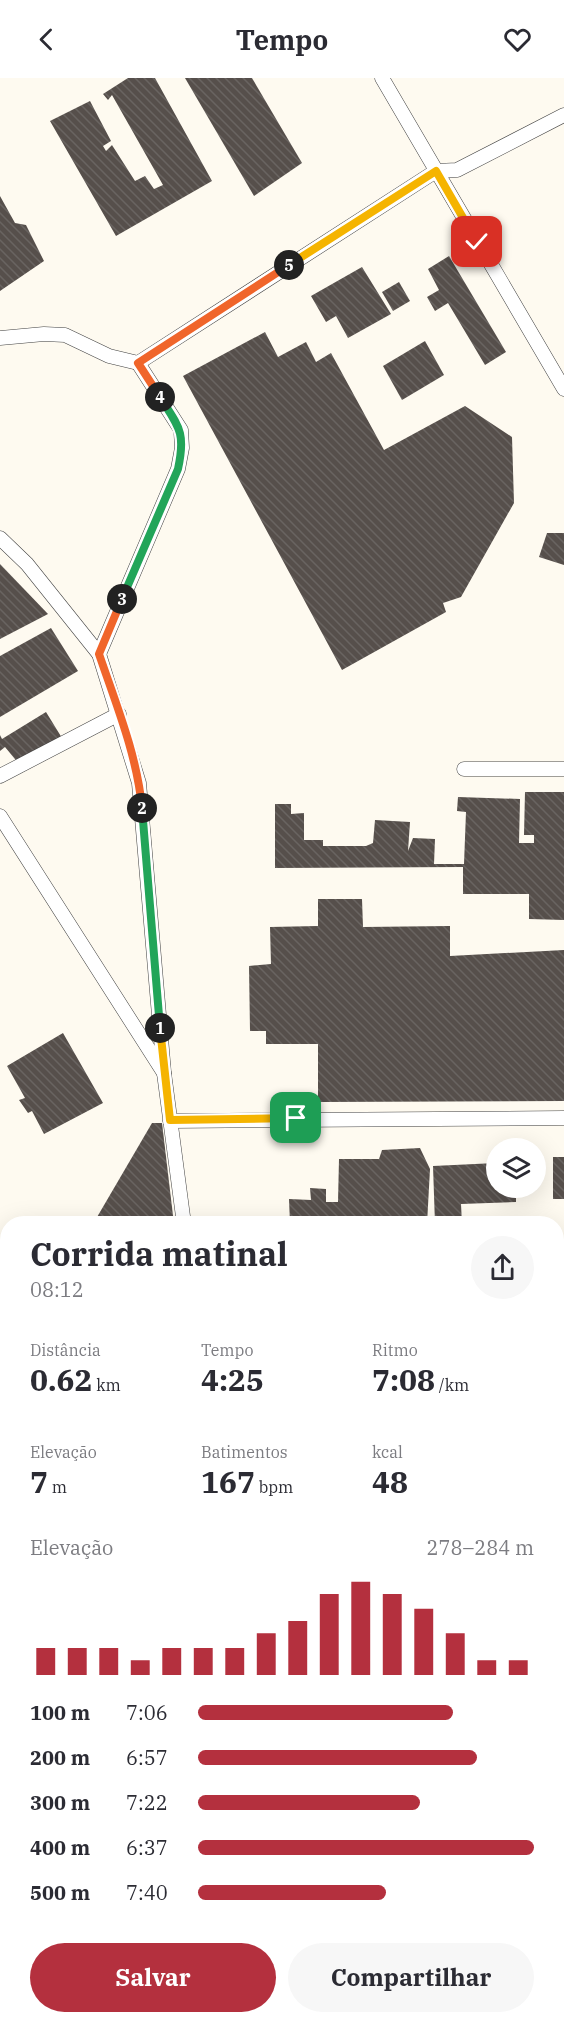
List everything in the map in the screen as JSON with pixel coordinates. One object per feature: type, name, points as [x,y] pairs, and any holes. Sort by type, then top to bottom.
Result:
[{"type":"street","points":[[382,78],[564,389]]},
{"type":"street","points":[[138,363],[436,171],[457,170],[564,115]]},
{"type":"street","points":[[0,338],[44,334],[65,335],[109,356],[138,363],[181,430],[182,448],[178,469],[99,654]]},
{"type":"street","points":[[0,538],[27,564],[99,654],[139,783],[164,1073],[183,1216]]},
{"type":"street","points":[[0,776],[119,714]]},
{"type":"street","points":[[464,769],[564,769]]},
{"type":"street","points":[[0,816],[164,1073]]},
{"type":"street","points":[[170,1120],[564,1118]]},
{"type":"building","points":[[128,78],[155,78],[212,181],[116,236],[50,121],[90,101],[111,141],[103,146],[106,151],[112,145],[135,181],[145,176],[154,189],[163,185],[112,95],[108,100],[103,94]]},
{"type":"building","points":[[185,78],[252,78],[302,163],[254,196]]},
{"type":"building","points":[[0,196],[15,223],[26,225],[44,261],[0,291]]},
{"type":"building","points":[[449,256],[506,352],[485,365],[448,303],[435,311],[427,297],[439,290],[428,269]]},
{"type":"building","points":[[362,267],[391,314],[348,338],[336,316],[326,322],[311,296]]},
{"type":"building","points":[[399,282],[410,301],[393,311],[382,292]]},
{"type":"building","points":[[265,332],[278,357],[306,342],[316,362],[331,353],[384,450],[465,406],[512,437],[514,503],[461,597],[443,603],[446,612],[342,670],[183,376]]},
{"type":"building","points":[[425,341],[444,375],[402,400],[383,366]]},
{"type":"building","points":[[547,533],[564,533],[564,565],[539,557]]},
{"type":"building","points":[[0,564],[48,614],[0,639]]},
{"type":"building","points":[[51,628],[78,671],[0,717],[0,656]]},
{"type":"building","points":[[46,712],[62,738],[19,764],[5,747],[0,751],[0,735],[2,739]]},
{"type":"building","points":[[525,792],[564,792],[564,920],[529,919],[529,894],[463,894],[463,867],[275,868],[275,804],[291,804],[291,814],[304,813],[304,840],[323,840],[323,846],[366,846],[373,843],[375,820],[410,822],[408,851],[413,838],[435,839],[434,864],[464,864],[466,812],[457,811],[458,797],[520,799],[519,843],[534,843],[534,835],[524,835]]},
{"type":"building","points":[[318,899],[362,899],[363,927],[450,926],[450,956],[564,950],[564,1101],[318,1102],[318,1044],[266,1044],[266,1031],[250,1031],[249,966],[271,964],[270,927],[318,926]]},
{"type":"building","points":[[63,1033],[103,1103],[44,1134],[32,1111],[28,1113],[19,1100],[25,1098],[7,1066]]},
{"type":"building","points":[[152,1123],[162,1123],[173,1216],[98,1216]]},
{"type":"building","points":[[420,1148],[430,1169],[427,1216],[290,1216],[289,1199],[311,1200],[310,1188],[326,1189],[326,1202],[338,1202],[339,1159],[379,1159],[382,1150]]},
{"type":"building","points":[[553,1157],[564,1157],[564,1199],[553,1199]]},
{"type":"building","points":[[486,1163],[486,1198],[516,1198],[516,1202],[461,1204],[462,1216],[435,1216],[433,1166]]},
{"type":"route","points":[[296,1118],[170,1120],[139,783],[128,738],[99,654],[178,469],[182,448],[181,430],[138,363],[436,171],[477,242]]}]
